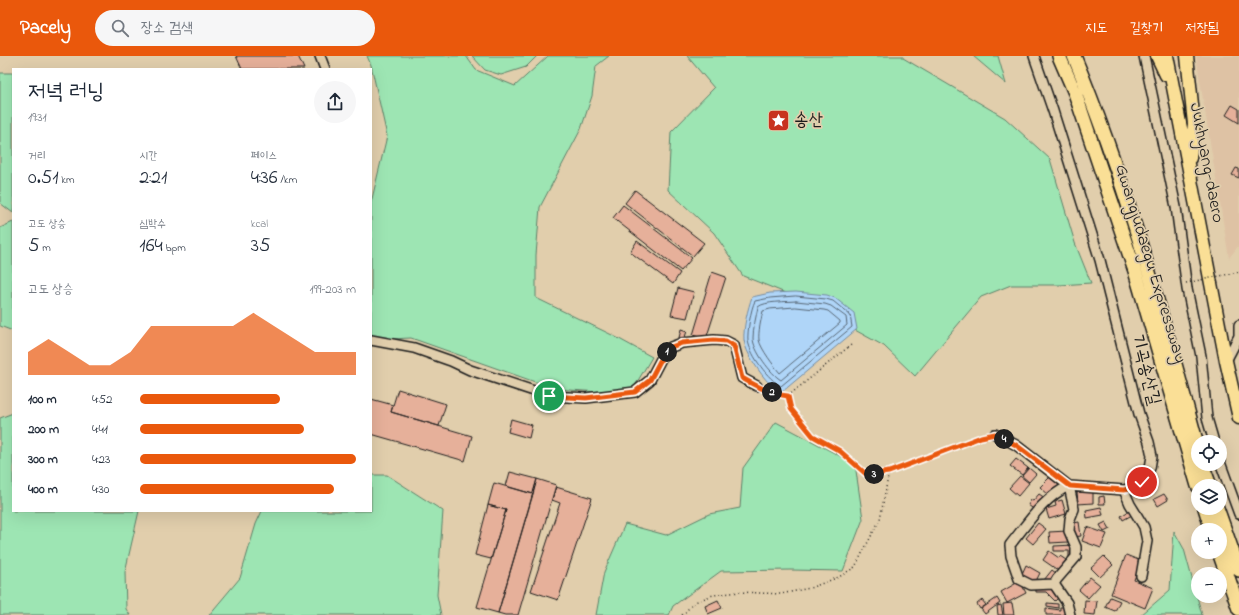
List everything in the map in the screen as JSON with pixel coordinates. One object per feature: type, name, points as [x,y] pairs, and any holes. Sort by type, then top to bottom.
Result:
[{"type":"highway","name":"Gwangjudaegu Expressway","points":[[1059,56],[1075,93],[1135,271],[1196,479]]},
{"type":"highway","name":"Gwangjudaegu Expressway","points":[[1074,56],[1110,151],[1149,268],[1194,435]]},
{"type":"highway","points":[[1219,515],[1239,570]]},
{"type":"highway","points":[[1221,559],[1239,609]]},
{"type":"main road","points":[[1157,56],[1173,90]]},
{"type":"main road","name":"Jukhyang-daero","points":[[1166,56],[1226,361],[1239,418]]},
{"type":"main road","points":[[1186,56],[1194,124],[1188,167]]},
{"type":"street","points":[[320,56],[325,68]]},
{"type":"street","name":"기곡송산길","points":[[1034,56],[1100,260],[1139,414],[1149,442],[1152,456],[1150,468],[1142,482],[1134,488],[1124,490],[1070,486]]},
{"type":"street","points":[[1144,56],[1176,207],[1186,283],[1202,356],[1207,418],[1212,435]]},
{"type":"street","points":[[1226,361],[1238,336],[1239,325]]},
{"type":"street","points":[[372,340],[414,348],[451,361],[470,370],[549,396],[586,398],[635,392],[650,380],[661,359],[671,347],[682,343],[714,340],[726,341],[734,346],[742,378],[757,386]]},
{"type":"street","points":[[995,434],[1016,445],[1070,486],[1074,509],[1070,519],[1069,531],[1076,547],[1076,557],[1054,584]]},
{"type":"street","points":[[1223,471],[1239,514]]},
{"type":"street","points":[[1054,584],[1031,585],[1018,579],[1011,556],[1010,544],[1049,499],[1061,490],[1070,486]]},
{"type":"street","points":[[1124,490],[1130,504],[1144,527],[1147,541],[1141,576]]},
{"type":"street","points":[[1054,584],[1067,603],[1070,615]]},
{"type":"path","points":[[1186,283],[1239,272]]},
{"type":"path","points":[[757,386],[779,395],[788,396],[851,345]]},
{"type":"path","points":[[788,396],[791,409],[813,436],[840,451],[867,475],[889,472],[981,437],[995,434]]},
{"type":"path","points":[[682,615],[695,602],[713,595],[740,592],[781,594],[810,588],[839,577],[855,567],[880,519],[889,472]]},
{"type":"shaded area","points":[[1196,56],[1239,56],[1239,245],[1229,258]]},
{"type":"green space","points":[[367,56],[466,56],[476,70],[515,86],[548,56],[609,56],[596,66],[592,96],[581,129],[540,207],[536,255],[536,298],[612,335],[652,357],[630,394],[555,389],[411,338],[372,340],[372,199],[387,136],[371,65]]},
{"type":"green space","points":[[472,56],[537,56],[526,67],[501,75],[485,70]]},
{"type":"green space","points":[[687,56],[903,56],[903,58],[1005,118],[1050,159],[1075,243],[1091,283],[1011,285],[981,297],[915,376],[884,346],[793,296],[743,276],[714,233],[668,190],[671,132],[714,88]]},
{"type":"green space","points":[[973,56],[998,56],[1006,84]]},
{"type":"green space","points":[[0,73],[12,73],[12,212],[0,203]]},
{"type":"green space","points":[[12,222],[12,331],[0,326],[0,228]]},
{"type":"green space","points":[[12,413],[12,512],[139,512],[125,572],[126,609],[130,615],[0,615],[0,418]]},
{"type":"green space","points":[[776,422],[855,464],[863,519],[843,571],[721,571],[673,606],[669,615],[596,615],[604,572],[625,524],[666,535],[709,514],[740,508],[743,468]]},
{"type":"green space","points":[[372,475],[387,475],[443,511],[437,595],[441,615],[209,615],[240,578],[256,524],[262,512],[372,512]]},
{"type":"green space","points":[[1174,531],[1184,549],[1191,575],[1191,603],[1199,603],[1202,615],[1141,615],[1170,590]]},
{"type":"water","points":[[796,292],[827,295],[835,298],[854,313],[857,329],[782,392],[772,386],[750,357],[744,340],[745,324],[752,297],[770,293]]},
{"type":"building","points":[[236,56],[298,56],[304,68],[242,68]]},
{"type":"building","points":[[1232,105],[1239,109],[1239,123],[1226,115]]},
{"type":"building","points":[[1236,168],[1239,169],[1239,178],[1232,175]]},
{"type":"building","points":[[635,190],[704,243],[693,256],[625,203]]},
{"type":"building","points":[[623,205],[692,258],[681,271],[613,218]]},
{"type":"building","points":[[637,241],[680,273],[673,284],[630,252]]},
{"type":"building","points":[[712,272],[726,277],[706,339],[693,335]]},
{"type":"building","points":[[678,288],[694,292],[687,318],[671,315]]},
{"type":"building","points":[[681,329],[687,331],[684,340],[679,338]]},
{"type":"building","points":[[398,389],[446,404],[439,426],[391,412]]},
{"type":"building","points":[[372,399],[393,405],[391,412],[472,436],[465,461],[372,434]]},
{"type":"building","points":[[511,419],[532,425],[529,438],[508,432]]},
{"type":"building","points":[[1016,459],[1028,468],[1022,475],[1010,466]]},
{"type":"building","points":[[1029,468],[1036,474],[1029,482],[1022,476]]},
{"type":"building","points":[[510,472],[537,479],[533,494],[506,486]]},
{"type":"building","points":[[1020,476],[1029,483],[1018,496],[1009,488]]},
{"type":"building","points":[[1051,476],[1062,485],[1050,496],[1040,487]]},
{"type":"building","points":[[537,479],[556,485],[518,615],[505,615],[498,613]]},
{"type":"building","points":[[494,483],[533,494],[498,613],[477,607],[506,510],[488,505]]},
{"type":"building","points":[[556,487],[592,498],[558,600],[531,591],[560,503],[552,500]]},
{"type":"building","points":[[1077,492],[1093,492],[1093,503],[1078,504]]},
{"type":"building","points":[[1039,494],[1045,498],[1036,511],[1028,505],[1031,500],[1033,501]]},
{"type":"building","points":[[1164,494],[1168,500],[1158,506],[1154,499]]},
{"type":"building","points":[[1104,496],[1105,504],[1099,504],[1099,497]]},
{"type":"building","points":[[1062,500],[1066,514],[1049,519],[1046,509],[1056,506],[1055,502]]},
{"type":"building","points":[[488,505],[506,510],[491,559],[475,555]]},
{"type":"building","points":[[1101,507],[1103,515],[1087,518],[1086,510]]},
{"type":"building","points":[[1129,511],[1132,515],[1123,520],[1121,516]]},
{"type":"building","points":[[1079,522],[1081,536],[1074,537],[1073,523]]},
{"type":"building","points":[[1106,522],[1110,529],[1104,532],[1100,525]]},
{"type":"building","points":[[1038,523],[1046,529],[1033,544],[1026,538]]},
{"type":"building","points":[[1087,527],[1107,534],[1101,548],[1082,541]]},
{"type":"building","points":[[1067,531],[1068,542],[1050,543],[1049,532]]},
{"type":"building","points":[[1074,545],[1074,557],[1069,557],[1069,551],[1054,551],[1054,546]]},
{"type":"building","points":[[1049,551],[1059,558],[1060,556],[1066,560],[1059,571],[1043,560]]},
{"type":"building","points":[[1126,555],[1141,561],[1134,580],[1153,588],[1145,608],[1111,594]]},
{"type":"building","points":[[1104,556],[1113,565],[1100,577],[1091,568]]},
{"type":"building","points":[[1026,565],[1040,573],[1035,583],[1021,576]]},
{"type":"building","points":[[1052,570],[1057,574],[1050,584],[1044,580]]},
{"type":"building","points":[[1090,577],[1100,585],[1088,598],[1079,590]]},
{"type":"building","points":[[1020,581],[1026,593],[1007,603],[1001,592]]},
{"type":"building","points":[[1036,586],[1050,586],[1060,596],[1055,601],[1046,592],[1036,592]]},
{"type":"building","points":[[1110,597],[1120,601],[1115,611],[1105,607]]},
{"type":"building","points":[[997,598],[1000,603],[985,614],[981,609]]},
{"type":"building","points":[[718,600],[722,608],[708,614],[705,606]]},
{"type":"building","points":[[982,600],[986,605],[980,609],[977,604]]},
{"type":"building","points":[[1085,600],[1097,601],[1095,615],[1084,614]]},
{"type":"building","points":[[1012,603],[1014,615],[1004,615],[1003,604]]},
{"type":"building","points":[[1047,603],[1058,604],[1058,608],[1047,606]]},
{"type":"building","points":[[1001,605],[1003,615],[998,615],[997,606]]},
{"type":"building","points":[[1060,607],[1066,607],[1066,615],[1046,615],[1046,608],[1060,610]]},
{"type":"place","name":"송산","points":[[778,121]]},
{"type":"route","points":[[549,396],[586,398],[635,392],[650,380],[661,359],[671,347],[682,343],[714,340],[726,341],[734,346],[742,378],[779,395],[788,396],[791,409],[813,436],[840,451],[867,475],[889,472],[981,437],[995,434],[1016,445],[1070,486],[1124,490],[1134,488],[1142,482]]}]
